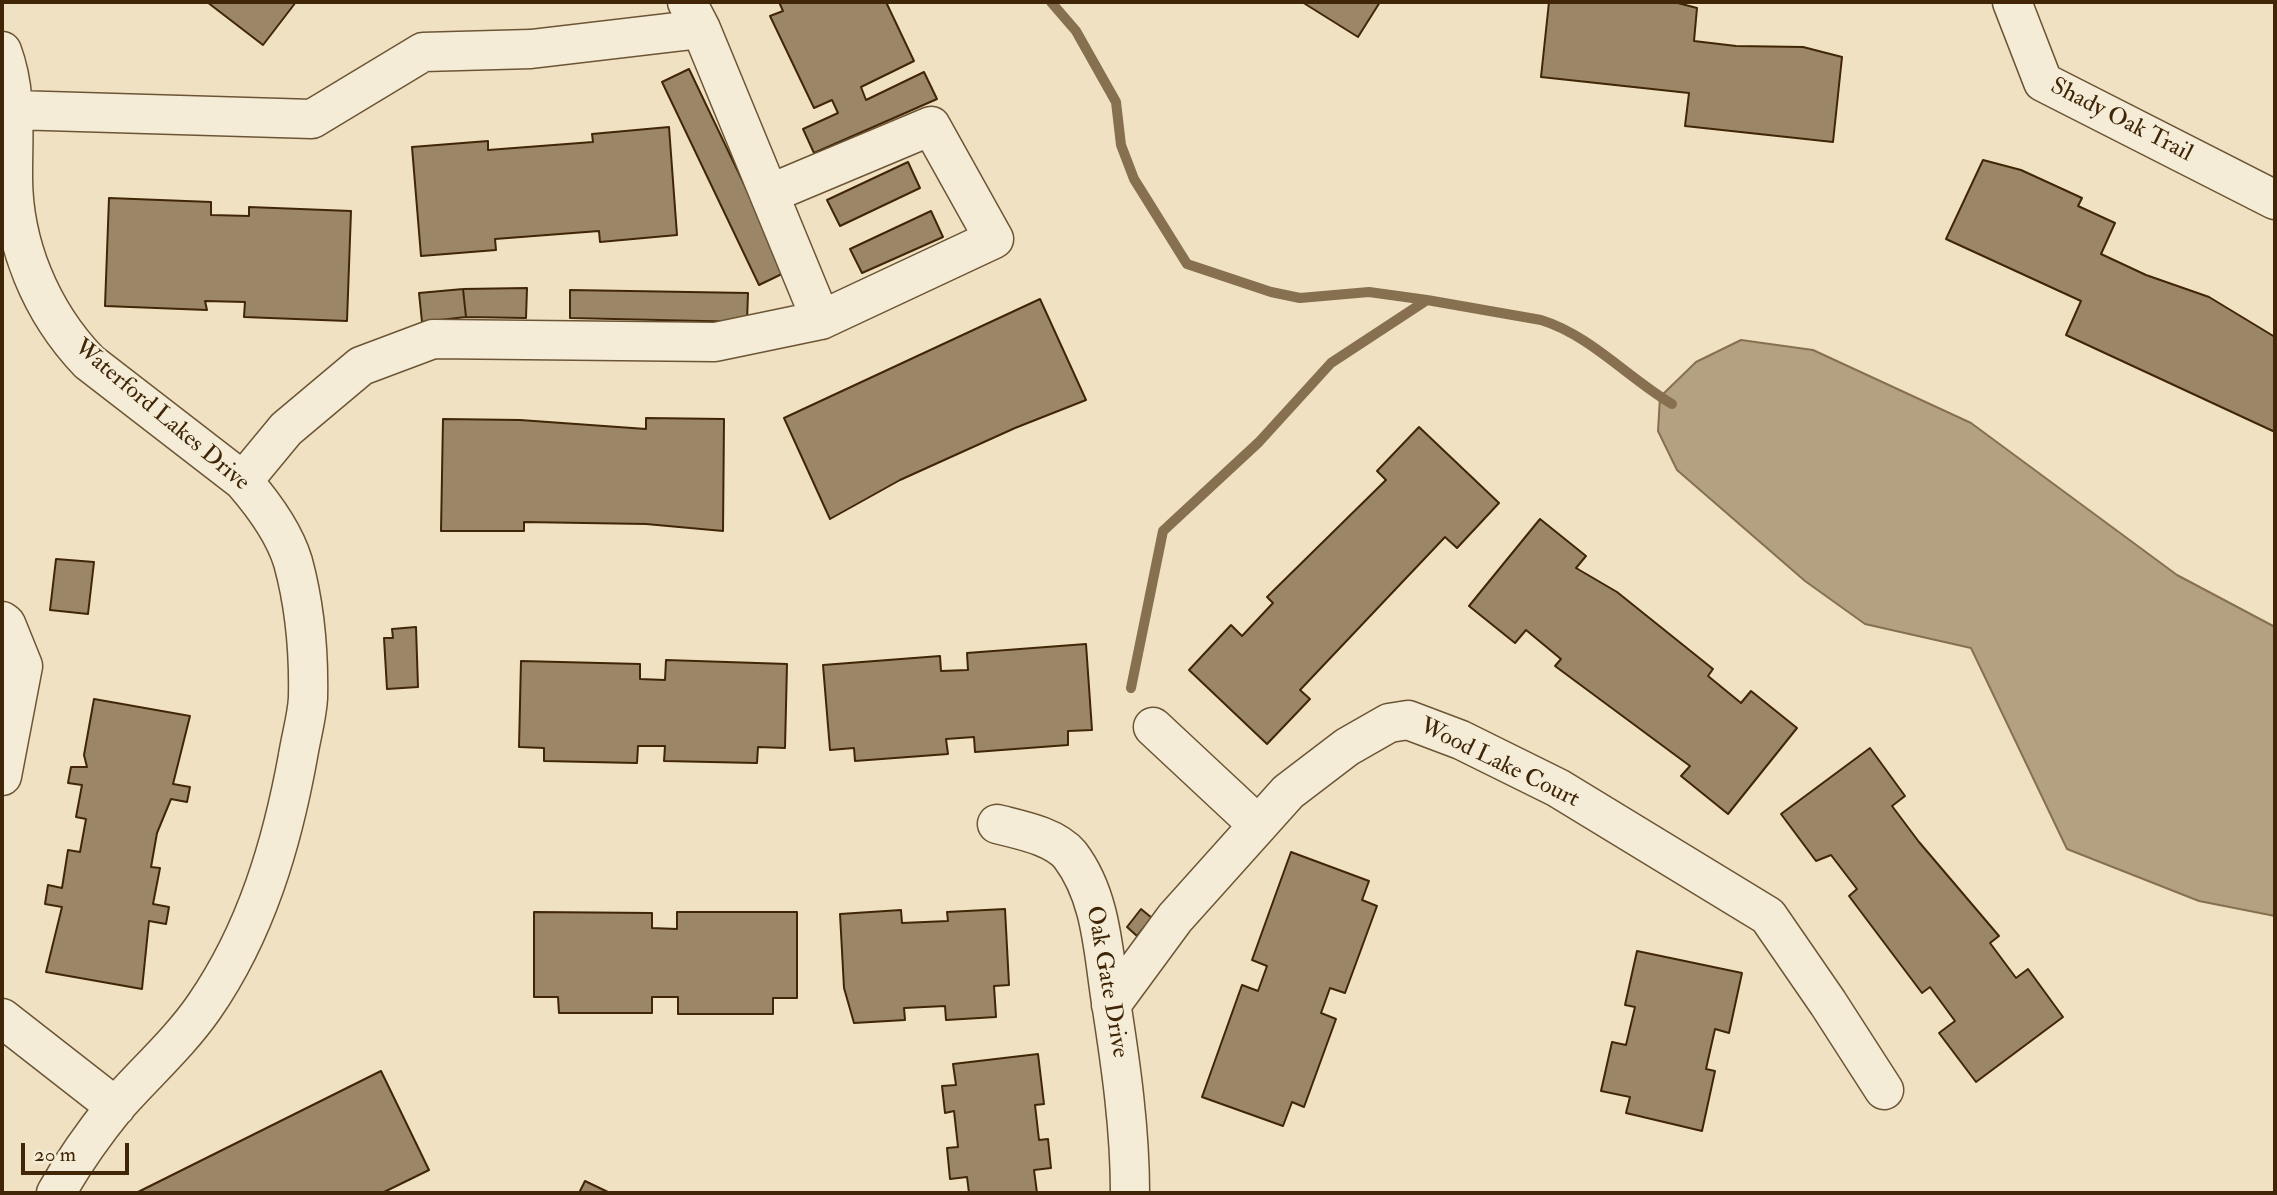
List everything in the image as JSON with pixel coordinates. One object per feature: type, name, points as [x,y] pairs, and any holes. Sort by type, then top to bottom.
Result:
[{"type":"street","name":"Shady Oak Trail","points":[[2012,2],[2043,82],[2275,200]]},
{"type":"street","points":[[14,110],[312,119],[423,52],[531,49],[694,15],[821,320]]},
{"type":"street","name":"Waterford Lakes Drive","points":[[2,51],[10,73],[14,110],[13,177],[19,230],[34,281],[46,305],[74,346],[89,362],[243,481],[258,498],[283,538],[292,560],[306,620],[308,701],[292,789],[265,888],[239,951],[204,1008],[116,1107],[56,1193]]},
{"type":"street","points":[[243,481],[286,429],[361,366],[433,339],[716,342],[821,320],[994,239],[931,127],[769,194]]},
{"type":"street","points":[[2,621],[6,624],[23,666],[2,776]]},
{"type":"street","name":"Wood Lake Court","points":[[1111,1004],[1175,918],[1288,792],[1347,747],[1389,723],[1408,720],[1461,740],[1558,788],[1768,916],[1884,1090]]},
{"type":"street","points":[[1153,727],[1258,825]]},
{"type":"street","name":"Oak Gate Drive","points":[[997,824],[1038,834],[1068,853],[1089,890],[1098,914],[1122,1067],[1130,1193]]},
{"type":"street","points":[[2,1018],[116,1107]]},
{"type":"shaded area","points":[[1741,340],[1813,350],[1971,423],[2177,575],[2275,627],[2275,916],[2199,901],[2067,849],[1971,648],[1865,624],[1805,581],[1677,470],[1658,431],[1660,397],[1696,362]]},
{"type":"building","points":[[207,2],[296,2],[263,45]]},
{"type":"building","points":[[779,2],[886,2],[914,61],[861,87],[866,100],[924,72],[937,99],[814,153],[803,129],[838,113],[832,100],[814,108],[770,16],[783,11]]},
{"type":"building","points":[[1302,2],[1380,2],[1358,37]]},
{"type":"building","points":[[1549,2],[1674,2],[1697,8],[1694,41],[1736,46],[1803,47],[1842,57],[1833,142],[1685,126],[1689,93],[1541,77]]},
{"type":"building","points":[[689,69],[786,272],[759,285],[662,82]]},
{"type":"building","points":[[669,127],[677,235],[600,242],[599,231],[495,239],[496,250],[421,256],[412,147],[488,141],[488,150],[593,142],[592,134]]},
{"type":"building","points":[[1983,160],[2021,170],[2082,198],[2078,206],[2115,223],[2101,254],[2146,275],[2209,297],[2275,337],[2275,432],[2066,335],[2081,301],[1946,239]]},
{"type":"building","points":[[908,162],[920,188],[840,226],[827,200]]},
{"type":"building","points":[[109,198],[211,202],[211,215],[249,216],[249,207],[351,211],[347,321],[244,317],[245,302],[205,301],[207,310],[105,306]]},
{"type":"building","points":[[931,211],[943,237],[862,273],[850,249]]},
{"type":"building","points":[[527,288],[526,318],[466,317],[463,289]]},
{"type":"building","points":[[463,289],[466,317],[422,322],[419,293]]},
{"type":"building","points":[[570,290],[748,293],[747,322],[570,318]]},
{"type":"building","points":[[1040,299],[1086,400],[1015,428],[900,480],[830,519],[784,418]]},
{"type":"building","points":[[646,418],[724,419],[723,531],[646,524],[524,522],[524,531],[441,531],[443,419],[520,420],[646,429]]},
{"type":"building","points":[[1419,427],[1499,503],[1457,548],[1445,537],[1300,690],[1310,699],[1267,744],[1189,670],[1231,625],[1242,636],[1273,603],[1267,597],[1386,480],[1377,471]]},
{"type":"building","points":[[1540,519],[1586,556],[1576,568],[1617,592],[1713,669],[1708,676],[1741,703],[1751,691],[1797,728],[1728,814],[1681,776],[1690,766],[1555,666],[1561,659],[1526,630],[1515,643],[1469,606]]},
{"type":"building","points":[[56,559],[94,562],[88,614],[50,610]]},
{"type":"building","points":[[416,627],[418,687],[387,689],[384,638],[393,638],[392,629]]},
{"type":"building","points":[[1086,644],[1092,730],[1068,731],[1068,745],[975,752],[974,737],[946,739],[948,754],[855,761],[854,748],[830,750],[823,665],[940,656],[941,671],[968,670],[967,653]]},
{"type":"building","points":[[666,660],[787,664],[785,748],[758,747],[757,763],[664,761],[665,746],[638,746],[637,763],[544,761],[544,748],[519,747],[521,661],[640,664],[640,679],[665,680]]},
{"type":"building","points":[[94,699],[190,716],[173,784],[190,787],[187,802],[171,799],[157,833],[151,867],[160,868],[153,904],[169,907],[166,924],[149,921],[142,989],[46,972],[62,907],[45,904],[48,885],[62,888],[68,850],[80,852],[86,819],[76,817],[82,785],[68,783],[71,767],[87,767],[84,755]]},
{"type":"building","points":[[1870,748],[1905,796],[1892,806],[1999,936],[1990,943],[2016,978],[2028,969],[2063,1017],[1976,1082],[1939,1033],[1955,1021],[1930,987],[1922,993],[1849,896],[1857,889],[1831,855],[1816,861],[1781,814]]},
{"type":"building","points":[[1291,852],[1369,881],[1362,900],[1377,906],[1345,993],[1330,988],[1321,1013],[1336,1019],[1304,1107],[1292,1102],[1283,1126],[1202,1097],[1242,985],[1258,991],[1267,966],[1252,960]]},
{"type":"building","points":[[1005,909],[1009,985],[994,986],[996,1017],[946,1020],[945,1006],[904,1008],[905,1020],[854,1023],[844,988],[840,914],[901,910],[902,923],[948,921],[947,912]]},
{"type":"building","points":[[1141,909],[1152,918],[1137,936],[1127,927]]},
{"type":"building","points":[[534,912],[652,913],[652,928],[677,929],[677,912],[797,912],[797,998],[773,998],[773,1014],[678,1014],[678,997],[652,997],[652,1013],[559,1013],[558,997],[534,997]]},
{"type":"building","points":[[1637,951],[1742,973],[1729,1033],[1715,1029],[1706,1069],[1715,1071],[1702,1131],[1626,1113],[1630,1097],[1601,1091],[1612,1042],[1626,1045],[1635,1007],[1625,1005]]},
{"type":"building","points":[[1038,1054],[1044,1104],[1035,1105],[1039,1140],[1048,1139],[1051,1168],[1034,1170],[1037,1193],[969,1193],[967,1177],[950,1179],[947,1148],[958,1147],[954,1111],[945,1113],[942,1086],[956,1085],[953,1064]]},
{"type":"building","points":[[381,1071],[429,1170],[382,1193],[136,1193]]},
{"type":"building","points":[[585,1181],[610,1193],[579,1193]]},
{"type":"waterway","points":[[1051,2],[1076,31],[1116,102],[1121,145],[1134,179],[1187,264],[1271,292],[1300,298],[1369,292],[1541,320],[1592,346],[1672,404]]},
{"type":"waterway","points":[[1131,688],[1163,531],[1259,442],[1331,363],[1427,300]]}]
